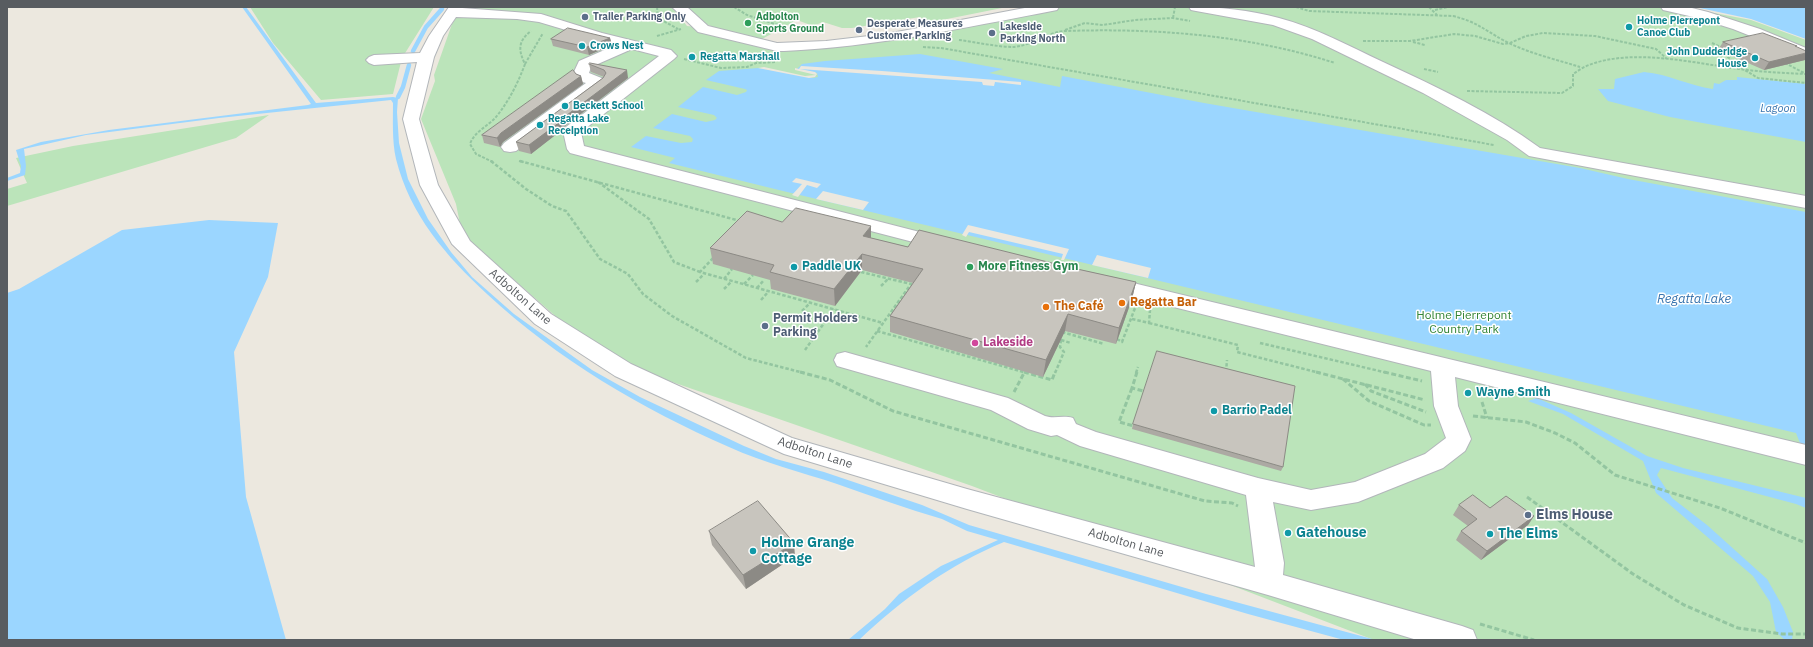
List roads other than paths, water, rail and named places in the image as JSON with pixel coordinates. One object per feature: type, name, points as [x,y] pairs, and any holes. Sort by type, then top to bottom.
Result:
[{"type":"street","points":[[679,7],[703,29],[777,47],[886,38],[1052,7]]},
{"type":"street","points":[[1196,7],[1276,22],[1335,44],[1429,90],[1512,136],[1536,152],[1806,202]]},
{"type":"street","points":[[1668,7],[1741,26],[1806,53]]},
{"type":"street","points":[[454,10],[538,15],[558,22],[596,30],[630,44],[666,53],[669,56],[572,131],[576,149],[962,248]]},
{"type":"street","name":"Adbolton Lane","points":[[454,10],[436,36],[426,57],[411,119],[429,186],[462,244],[542,319],[617,366],[784,445],[967,499],[1268,583],[1462,640]]},
{"type":"street","points":[[510,147],[598,82],[585,78],[581,74],[584,64],[613,53],[630,44]]},
{"type":"street","points":[[374,60],[426,57]]},
{"type":"street","points":[[1085,279],[1434,374],[1495,380],[1795,452]]},
{"type":"street","points":[[845,360],[999,404],[1037,423],[1051,427],[1064,424],[1067,430],[1074,434],[1258,488],[1310,500],[1358,492],[1434,461],[1456,444],[1459,439],[1457,415],[1434,374]]},
{"type":"street","points":[[1258,488],[1264,516],[1270,562],[1268,583]]},
{"type":"water","points":[[242,7],[246,7],[316,103],[393,97],[398,98],[397,112],[399,143],[408,179],[428,219],[451,252],[472,277],[514,314],[592,370],[640,397],[744,446],[776,459],[824,472],[922,505],[969,525],[1206,594],[1376,640],[1344,640],[1248,614],[1004,542],[945,572],[909,597],[859,640],[848,640],[885,609],[899,594],[941,566],[998,540],[967,531],[942,519],[742,453],[696,432],[633,399],[571,361],[542,340],[514,318],[457,265],[431,233],[420,216],[402,179],[396,159],[393,138],[393,103],[391,100],[219,118],[86,135],[24,149],[26,166],[25,175],[7,181],[7,178],[20,173],[21,166],[16,150],[41,142],[109,130],[311,104]]},
{"type":"water","points":[[1695,7],[1806,7],[1806,39],[1751,19]]},
{"type":"water","name":"Regatta Lake","points":[[920,54],[1003,69],[989,73],[1060,87],[1062,76],[1204,103],[1580,168],[1628,179],[1806,212],[1806,458],[1796,433],[783,191],[669,163],[675,158],[631,147],[646,136],[681,143],[692,142],[693,139],[690,136],[653,128],[672,114],[706,122],[715,120],[717,118],[714,115],[678,107],[703,87],[737,95],[746,92],[747,90],[745,89],[706,80],[719,71],[759,68],[813,78],[818,77],[817,73],[797,69],[802,64],[825,61]]},
{"type":"water","name":"Lagoon","points":[[1644,72],[1662,75],[1713,89],[1714,83],[1719,84],[1726,80],[1737,80],[1737,77],[1806,84],[1806,142],[1670,117],[1608,101],[1598,89],[1614,89],[1615,79]]},
{"type":"water","points":[[209,220],[278,223],[268,277],[234,352],[246,497],[286,640],[7,640],[7,293],[19,289],[122,230]]},
{"type":"water","points":[[1537,398],[1571,413],[1647,456],[1683,468],[1806,498],[1806,508],[1661,468],[1657,475],[1672,498],[1707,525],[1767,579],[1783,607],[1793,632],[1792,640],[1785,640],[1776,632],[1770,602],[1753,576],[1656,493],[1643,461],[1563,414],[1528,401]]},
{"type":"waterway","points":[[413,51],[426,27],[442,9]]},
{"type":"waterway","points":[[398,97],[403,87],[409,65]]},
{"type":"place","name":"Trailer Parking Only","points":[[585,17]]},
{"type":"place","name":"Adbolton Sports Ground","points":[[748,23]]},
{"type":"place","name":"Holme Pierrepont Canoe Club","points":[[1629,27]]},
{"type":"place","name":"Desperate Measures Customer Parking","points":[[859,30]]},
{"type":"place","name":"Lakeside Parking North","points":[[992,33]]},
{"type":"place","name":"Crows Nest","points":[[582,46]]},
{"type":"place","name":"Regatta Marshall","points":[[692,57]]},
{"type":"place","name":"John Dudderidge House","points":[[1755,58]]},
{"type":"place","name":"Beckett School","points":[[565,106]]},
{"type":"place","name":"Regatta Lake Receiption","points":[[540,125]]},
{"type":"place","name":"Paddle UK","points":[[794,267]]},
{"type":"place","name":"More Fitness Gym","points":[[970,267]]},
{"type":"place","name":"Regatta Bar","points":[[1122,303]]},
{"type":"place","name":"The Café","points":[[1046,307]]},
{"type":"place","name":"Permit Holders Parking","points":[[765,326]]},
{"type":"place","name":"Lakeside","points":[[975,343]]},
{"type":"place","name":"Wayne Smith","points":[[1468,393]]},
{"type":"place","name":"Barrio Padel","points":[[1214,411]]},
{"type":"place","name":"Elms House","points":[[1528,515]]},
{"type":"place","name":"Gatehouse","points":[[1288,533]]},
{"type":"place","name":"The Elms","points":[[1490,534]]},
{"type":"place","name":"Holme Grange Cottage","points":[[753,551]]},
{"type":"park label","name":"Holme Pierrepont Country Park","points":[[1464,323]]}]
